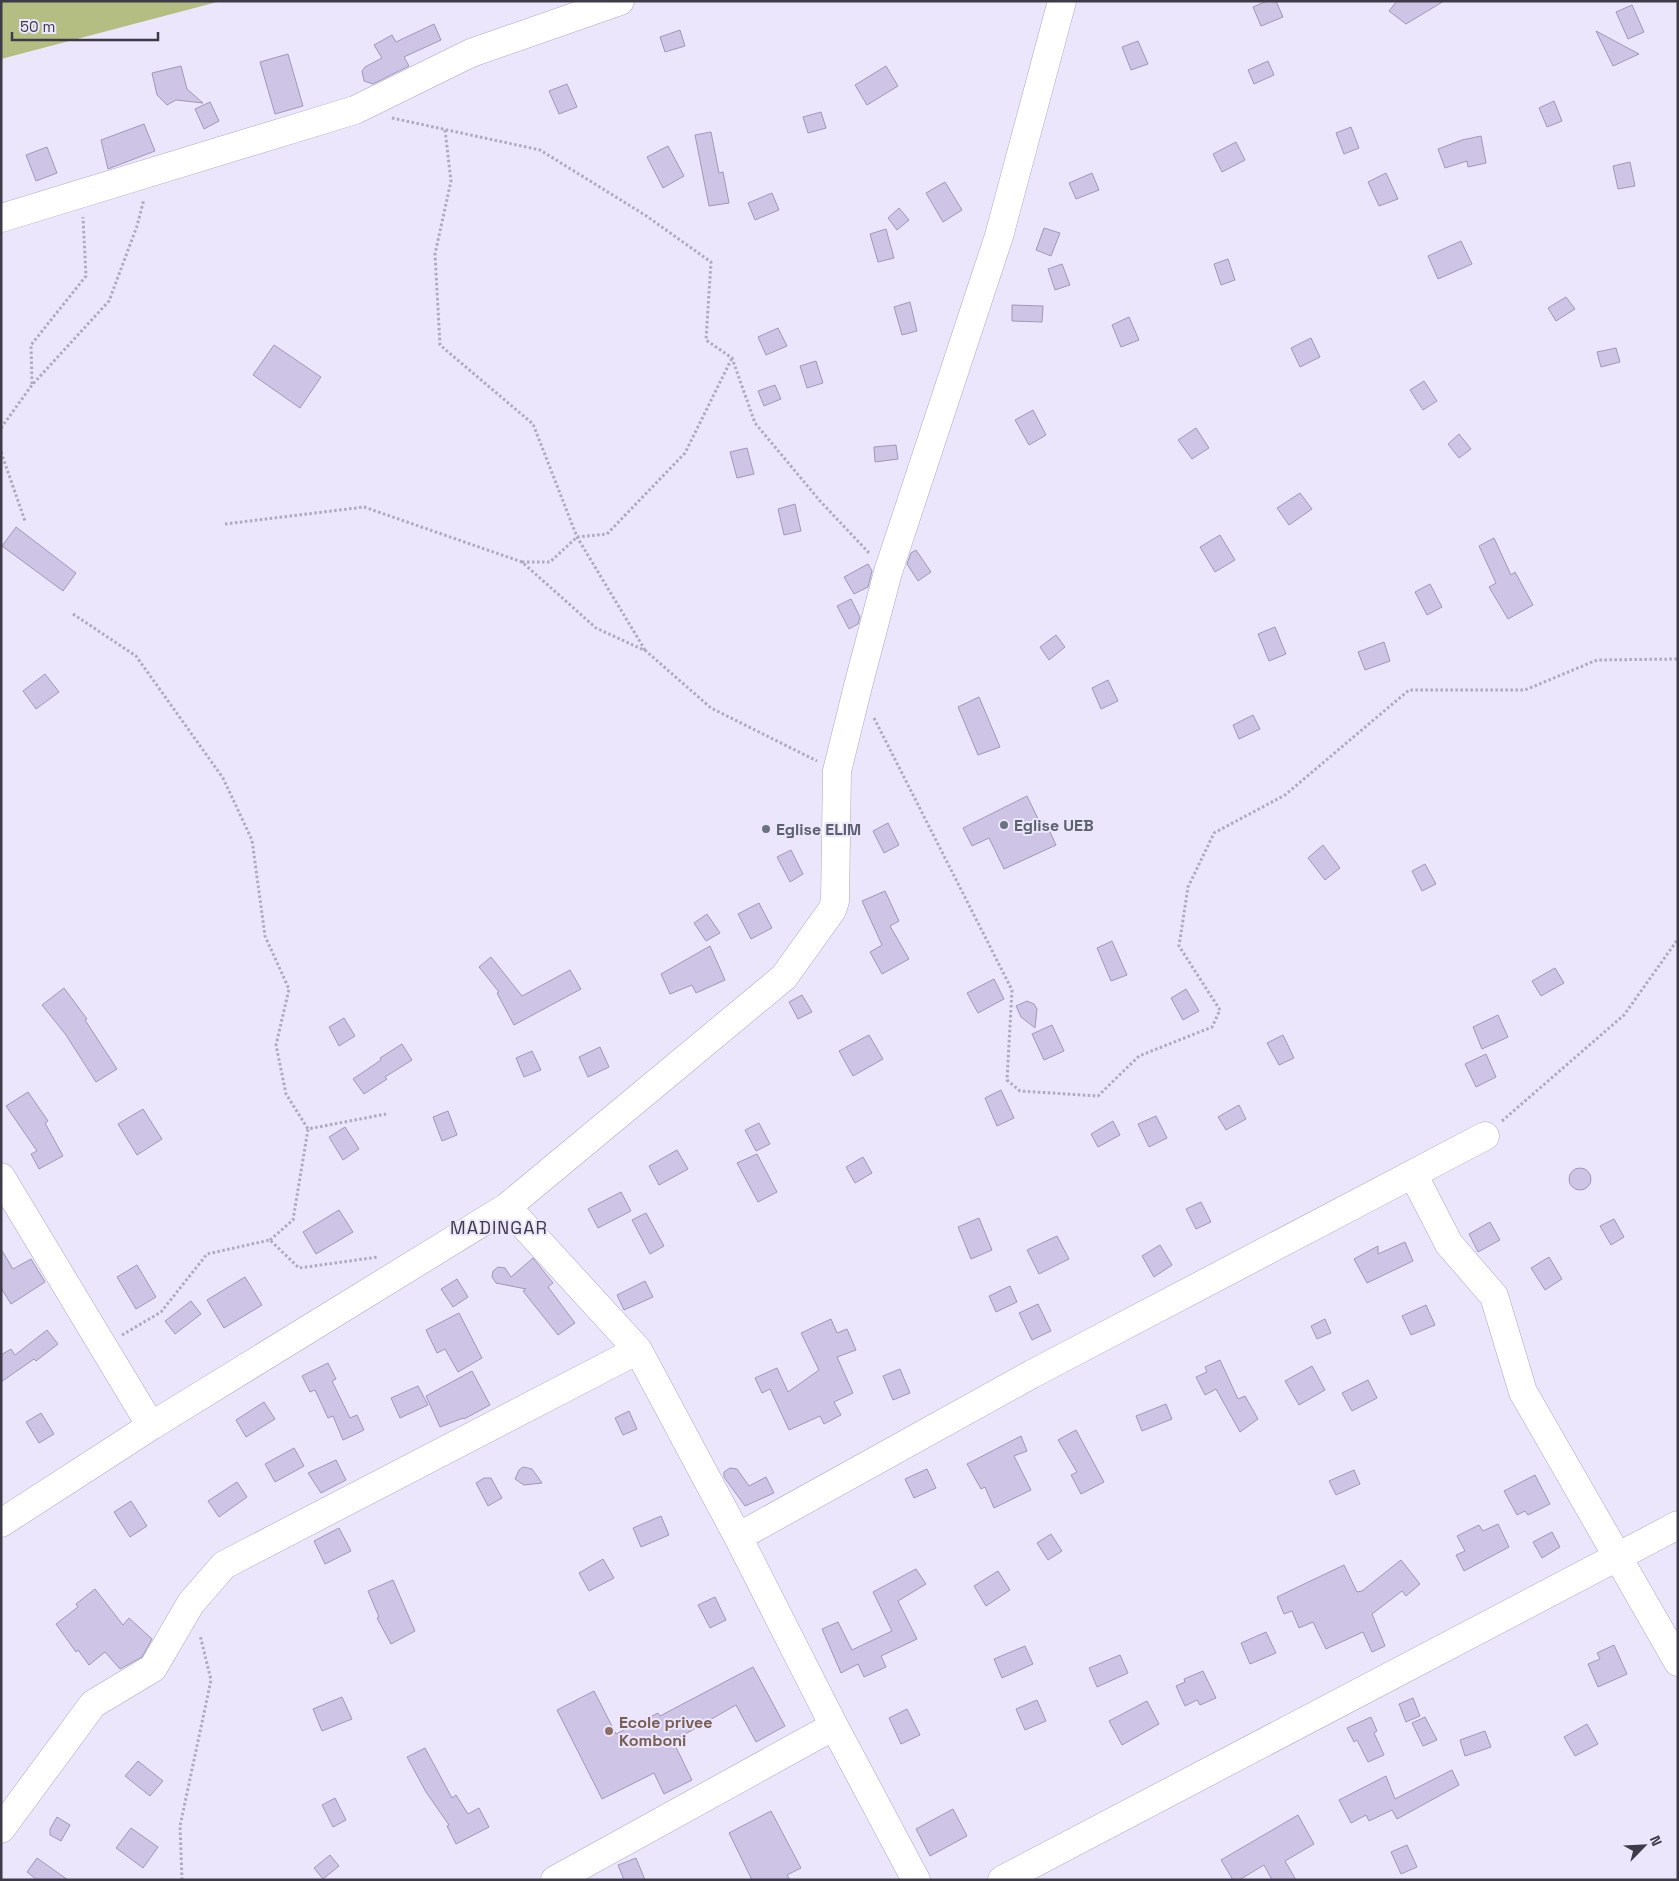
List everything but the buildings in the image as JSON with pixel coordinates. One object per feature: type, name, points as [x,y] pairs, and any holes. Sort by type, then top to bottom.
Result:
[{"type":"street","points":[[1,218],[80,196],[355,110],[472,53],[620,1]]},
{"type":"street","points":[[1,1523],[152,1426],[507,1207],[784,977],[832,910],[836,901],[837,771],[858,686],[888,572],[999,236],[1062,1]]},
{"type":"street","points":[[738,1537],[1032,1374],[1485,1136]]},
{"type":"street","points":[[1413,1174],[1449,1244],[1494,1296],[1523,1392],[1619,1556],[1678,1662]]},
{"type":"street","points":[[1,1177],[152,1426]]},
{"type":"street","points":[[507,1207],[638,1350],[738,1537],[834,1726],[916,1880]]},
{"type":"street","points":[[1,1829],[94,1704],[153,1668],[191,1603],[224,1564],[638,1350]]},
{"type":"street","points":[[1002,1880],[1678,1525]]},
{"type":"street","points":[[556,1880],[834,1726]]},
{"type":"path","points":[[355,110],[540,150],[645,215],[712,262],[706,340],[732,358],[755,423],[820,501],[888,572]]},
{"type":"path","points":[[445,130],[451,181],[435,254],[440,345],[534,424],[577,537],[646,651]]},
{"type":"path","points":[[1,428],[32,385],[109,302],[137,226],[151,174]]},
{"type":"path","points":[[32,385],[32,345],[86,276],[80,196]]},
{"type":"path","points":[[224,524],[364,507],[522,562],[550,562],[577,537],[607,534],[685,453],[732,358]]},
{"type":"path","points":[[1,452],[25,521]]},
{"type":"path","points":[[522,562],[596,628],[646,651],[711,708],[837,771]]},
{"type":"path","points":[[73,614],[136,656],[223,778],[248,831],[252,840],[265,936],[288,989],[276,1045],[286,1094],[308,1129],[293,1220],[270,1240],[206,1254],[161,1312],[105,1346]]},
{"type":"path","points":[[858,686],[1012,990],[1008,1080],[1020,1091],[1098,1096],[1139,1056],[1212,1028],[1220,1010],[1179,946],[1188,887],[1214,834],[1285,795],[1409,690],[1525,690],[1597,660],[1678,659]]},
{"type":"path","points":[[1485,1136],[1624,1015],[1678,939]]},
{"type":"path","points":[[308,1129],[386,1114]]},
{"type":"path","points":[[270,1240],[299,1268],[387,1256]]},
{"type":"path","points":[[182,1880],[180,1826],[211,1680],[191,1603]]},
{"type":"green space","points":[[1,1],[221,1],[1,59]]},
{"type":"place","name":"Eglise UEB","points":[[1004,825]]},
{"type":"place","name":"Eglise ELIM","points":[[766,829]]},
{"type":"place","name":"Ecole privee Komboni","points":[[609,1731]]},
{"type":"district","name":"MADINGAR","points":[[499,1228]]}]
